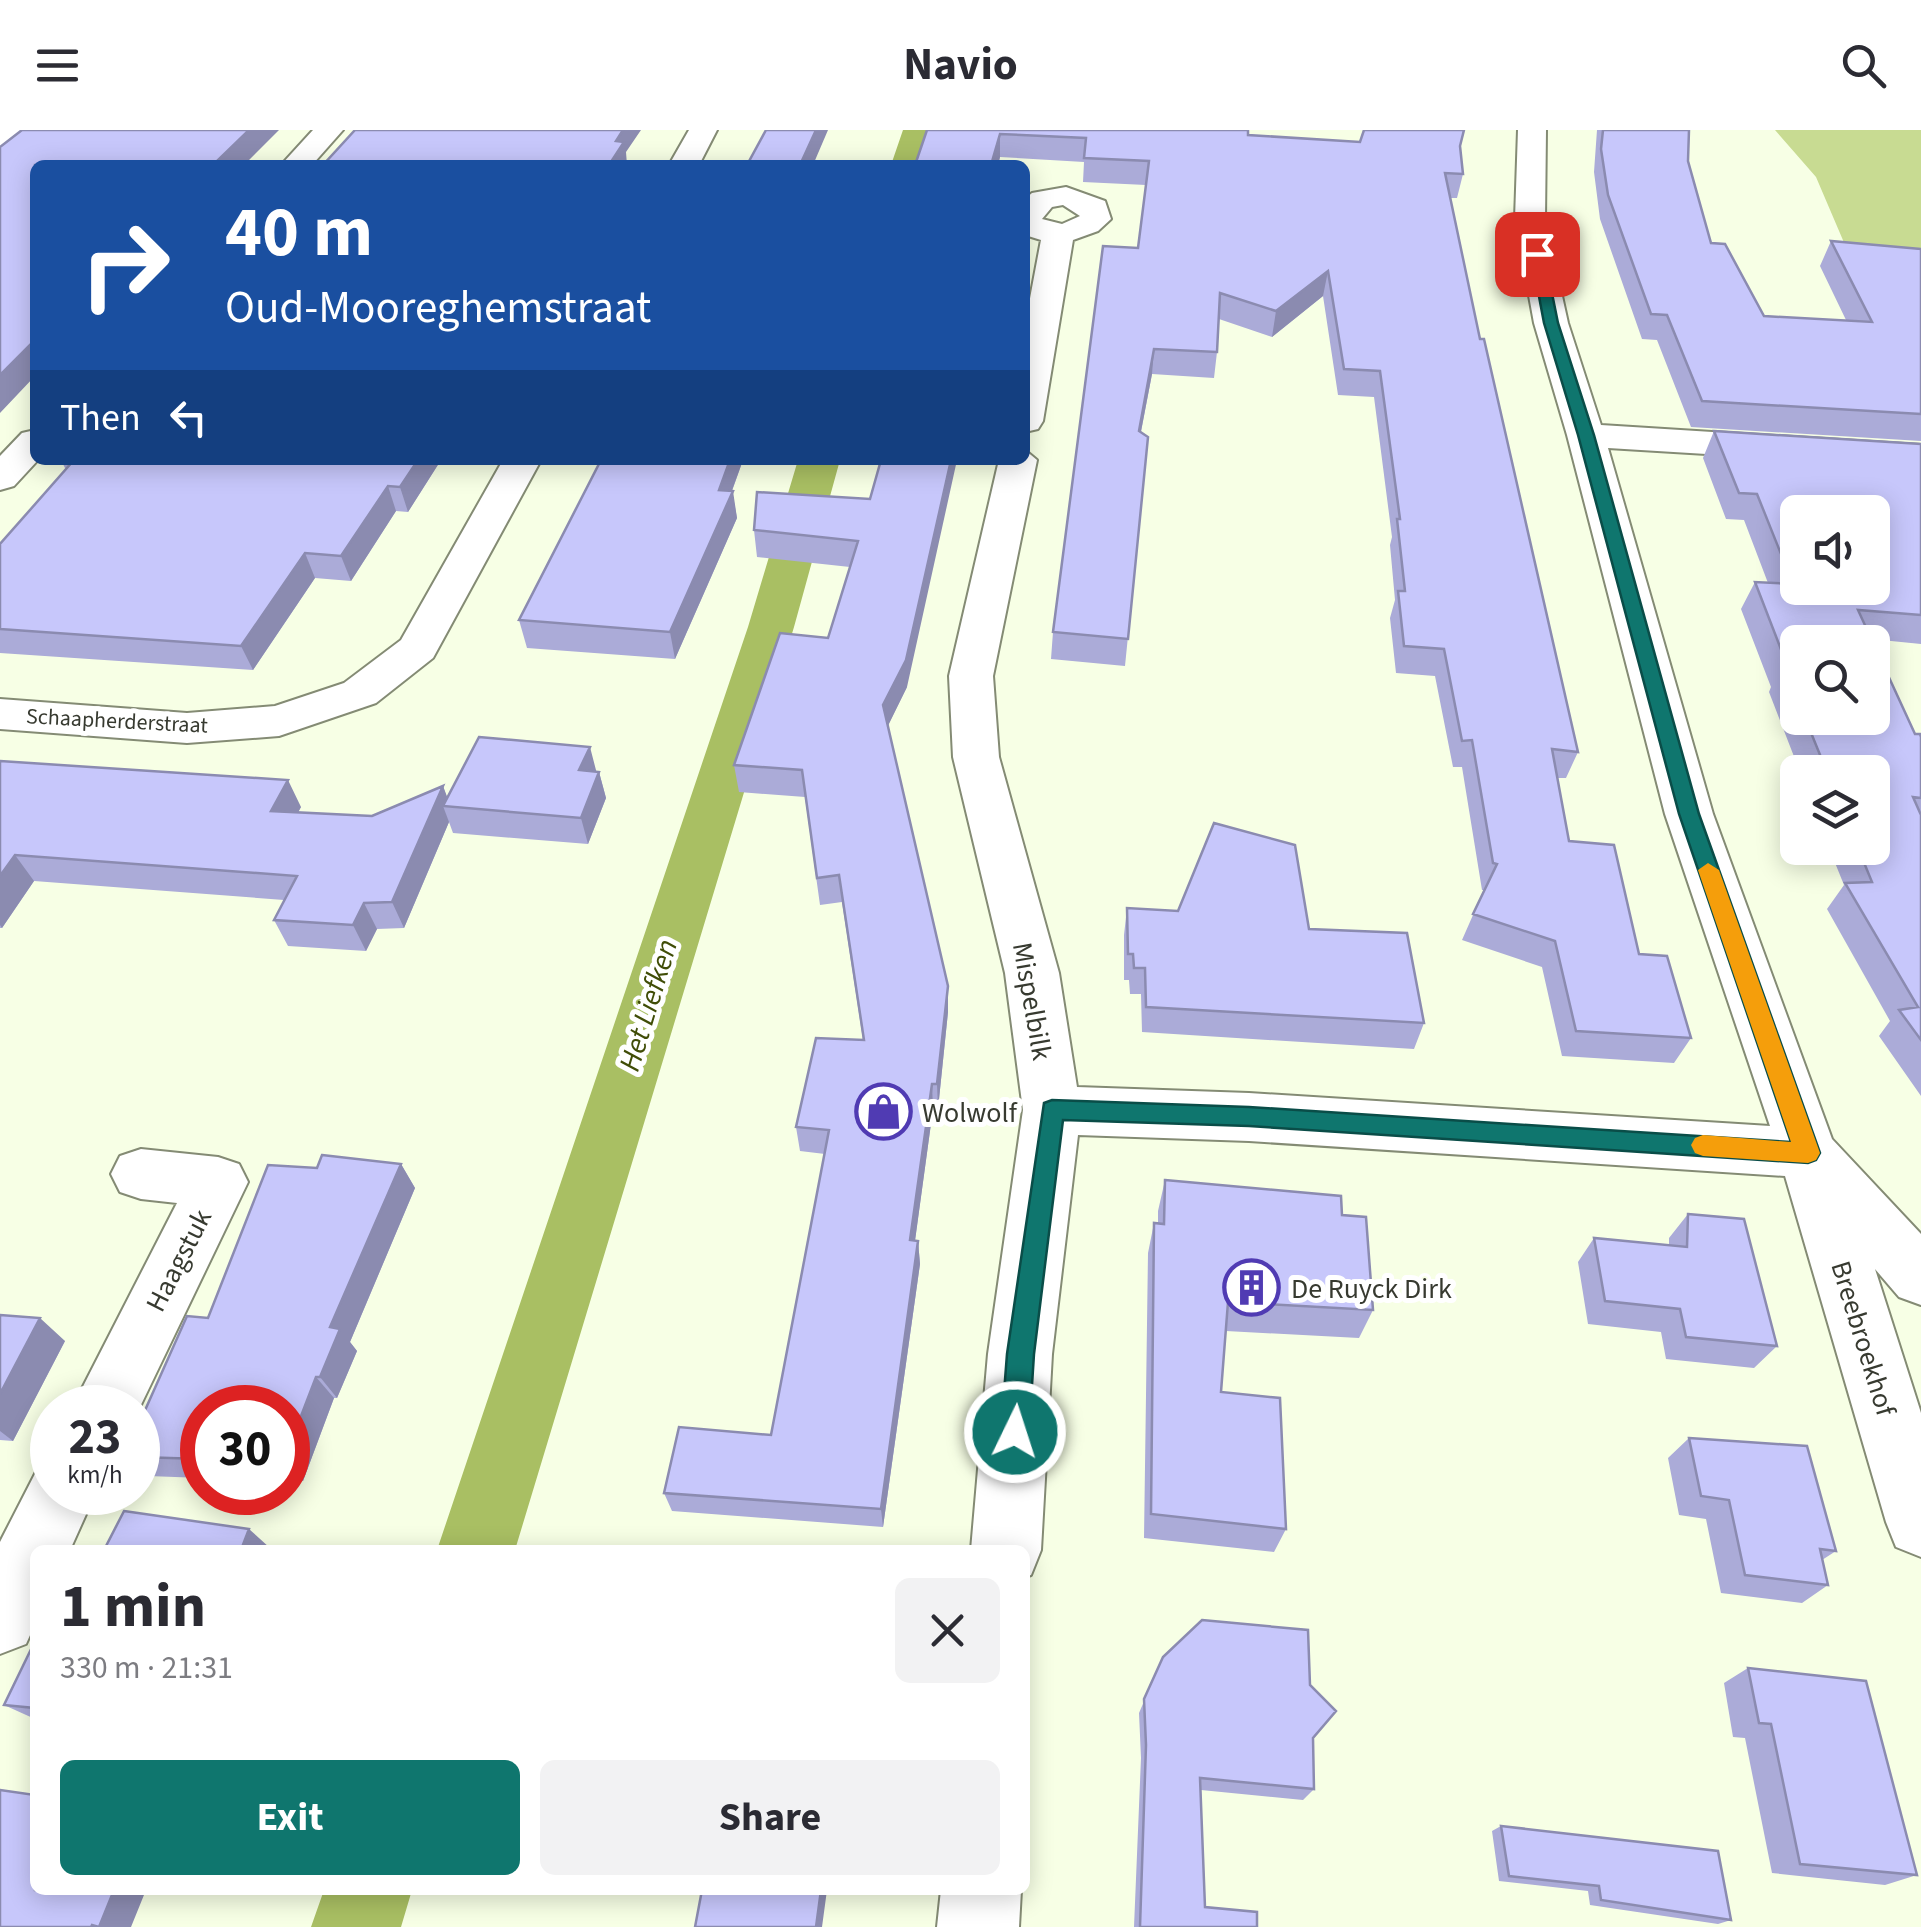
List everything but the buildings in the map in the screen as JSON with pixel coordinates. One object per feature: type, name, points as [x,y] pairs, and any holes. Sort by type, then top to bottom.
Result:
[{"type":"street","points":[[0,143],[16,130]]},
{"type":"street","points":[[301,160],[329,130]]},
{"type":"street","points":[[687,160],[703,130]]},
{"type":"street","name":"Breebroekhof","points":[[1532,130],[1530,219],[1551,323],[1586,435],[1689,814],[1808,1153],[1921,1522]]},
{"type":"street","points":[[1030,393],[1058,235]]},
{"type":"street","points":[[1586,435],[1921,456]]},
{"type":"street","points":[[0,478],[30,446]]},
{"type":"street","name":"Schaapherderstraat","points":[[0,714],[187,728],[279,721],[360,693],[418,648],[519,465]]},
{"type":"street","name":"Mispelbilk","points":[[1006,1545],[1020,1354],[1052,1110],[1032,973],[976,756],[971,676],[1017,465]]},
{"type":"street","points":[[1052,1110],[1249,1116],[1808,1153],[1921,1277]]},
{"type":"street","name":"Haagstuk","points":[[116,1385],[218,1182],[142,1174]]},
{"type":"street","points":[[34,1545],[50,1515]]},
{"type":"street","points":[[4,1600],[30,1552]]},
{"type":"street","points":[[978,1927],[981,1895]]},
{"type":"green space","points":[[1775,130],[1921,130],[1921,286],[1860,280],[1816,177]]},
{"type":"waterway","name":"Het Liefken","points":[[909,160],[918,130]]},
{"type":"waterway","name":"Het Liefken","points":[[478,1545],[771,627],[818,465]]},
{"type":"waterway","name":"Het Liefken","points":[[356,1927],[366,1895]]},
{"type":"slow traffic","points":[[1703,1145],[1808,1153],[1708,870]]},
{"type":"place","name":"Wolwolf","points":[[883,1112]]},
{"type":"place","name":"De Ruyck Dirk","points":[[1252,1288]]},
{"type":"route","points":[[1015,1432],[1020,1354],[1052,1110],[1249,1116],[1808,1153],[1689,814],[1586,435],[1551,323],[1537,254]]}]
